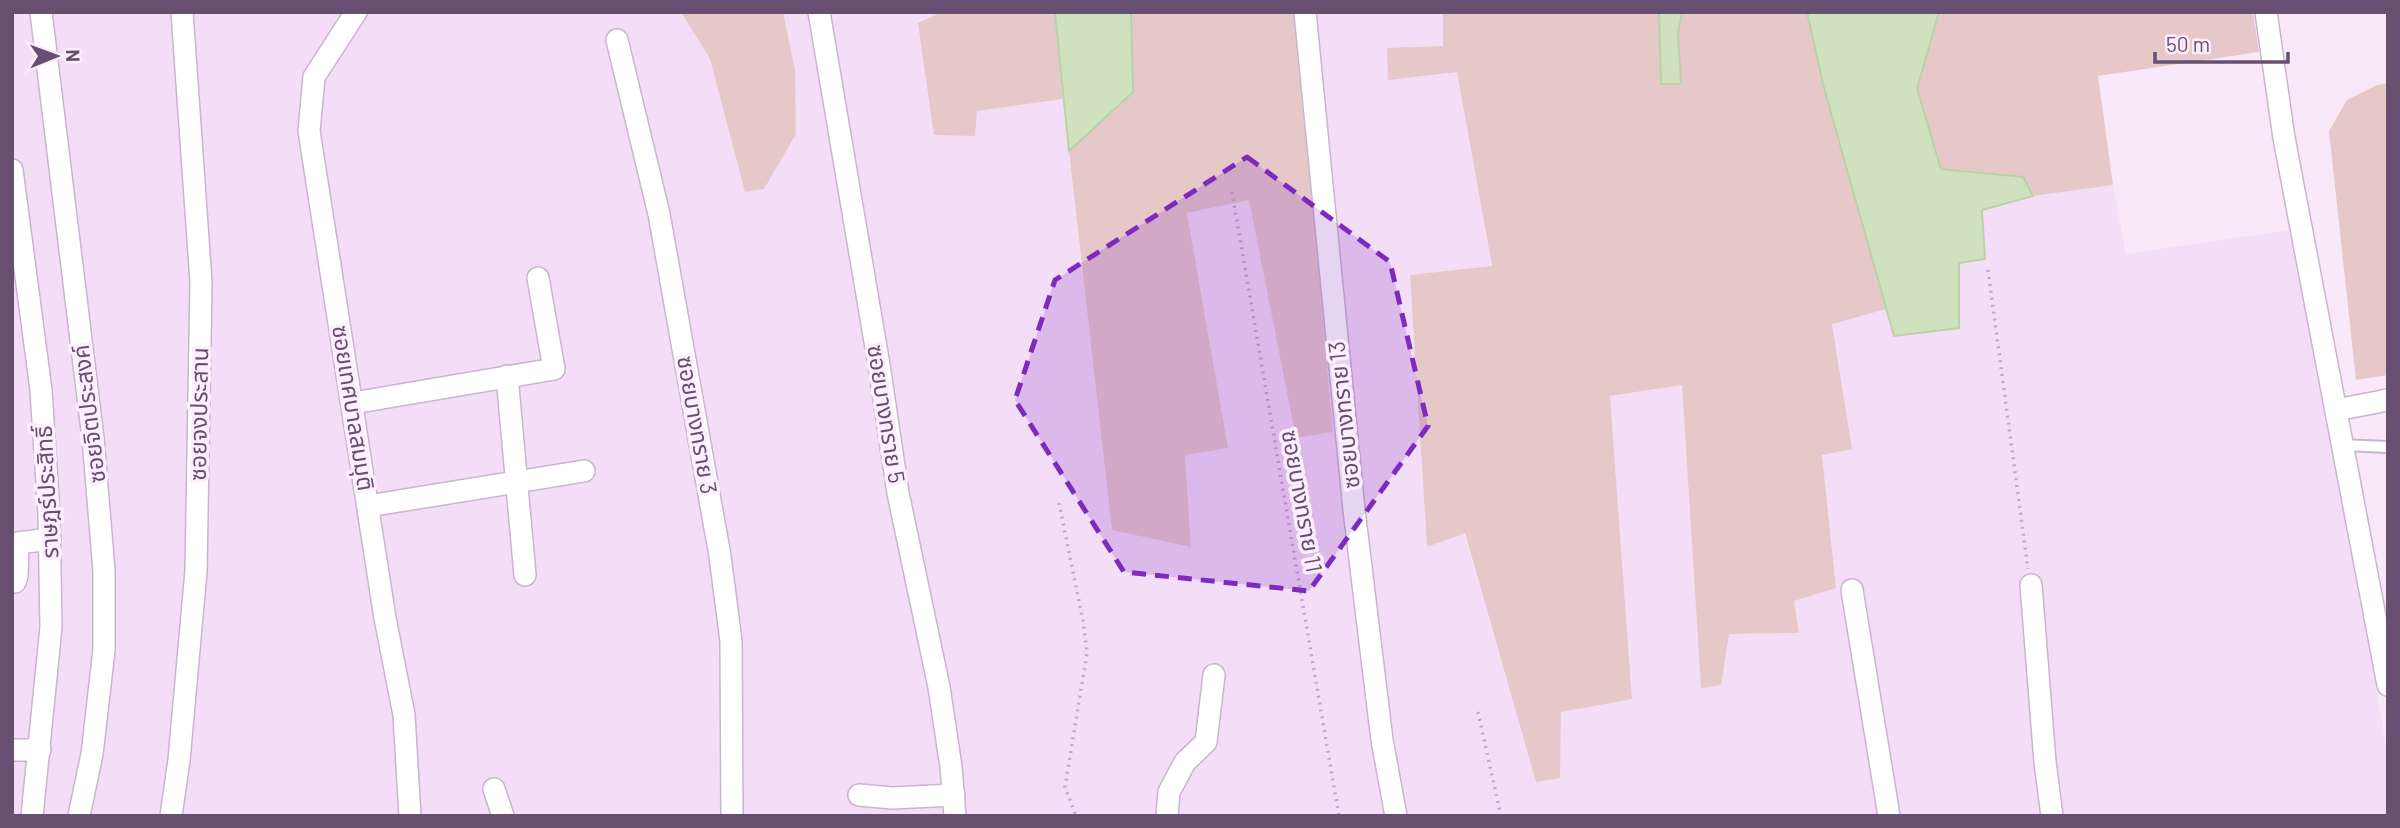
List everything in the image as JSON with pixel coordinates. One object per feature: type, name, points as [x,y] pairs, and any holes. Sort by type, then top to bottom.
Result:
[{"type":"street","name":"ซอยจิตประสงค์","points":[[41,12],[93,438],[104,571],[104,650],[92,754],[79,816]]},
{"type":"street","name":"ซอยจงประสาน","points":[[171,816],[179,760],[196,571],[201,282],[182,12]]},
{"type":"street","name":"ซอยเทศบาลสมมุติ","points":[[356,12],[314,77],[310,131],[385,618],[404,715],[410,816]]},
{"type":"street","name":"ซอยบางทราย 5","points":[[819,12],[898,493],[940,687],[955,805]]},
{"type":"street","name":"ซอยบางทราย 13","points":[[1305,12],[1354,510],[1382,740],[1396,816]]},
{"type":"street","points":[[2266,12],[2284,138],[2342,445],[2381,609],[2388,685]]},
{"type":"street","name":"ซอยบางทราย 3","points":[[617,40],[659,214],[720,556],[731,641],[732,816]]},
{"type":"street","name":"ราษฎร์ประสิทธิ์","points":[[12,170],[41,390],[50,539],[51,627],[32,816]]},
{"type":"street","points":[[353,402],[554,369],[538,278]]},
{"type":"street","points":[[506,376],[526,575]]},
{"type":"street","points":[[2336,410],[2388,400]]},
{"type":"street","points":[[368,506],[584,471]]},
{"type":"street","points":[[12,582],[15,582],[17,576],[18,543],[50,539]]},
{"type":"street","points":[[2031,584],[2045,762],[2052,816]]},
{"type":"street","points":[[1852,590],[1889,816]]},
{"type":"street","points":[[1167,816],[1169,792],[1185,762],[1206,742],[1214,675]]},
{"type":"street","points":[[12,750],[40,750]]},
{"type":"street","points":[[494,789],[503,816]]},
{"type":"street","points":[[859,794],[955,805]]},
{"type":"lane","points":[[2342,445],[2388,447]]},
{"type":"path","name":"ซอยบางทราย 11","points":[[1232,192],[1339,816]]},
{"type":"path","points":[[1988,270],[2031,584]]},
{"type":"path","points":[[1059,503],[1087,653],[1065,787],[1076,816]]},
{"type":"path","points":[[1478,712],[1501,816]]},
{"type":"highlighted area","points":[[1247,157],[1390,262],[1428,426],[1309,591],[1124,572],[1015,400],[1055,280]]},
{"type":"shaded area","points":[[12,12],[681,12],[710,59],[745,192],[795,70],[783,12],[938,12],[975,135],[976,111],[1063,99],[1112,529],[1191,546],[1185,454],[1228,448],[1187,213],[1249,200],[1296,437],[1333,432],[1296,12],[1443,12],[1443,47],[1389,79],[1457,71],[1492,267],[1410,275],[1427,547],[1464,533],[1536,781],[1560,778],[1561,712],[1632,698],[1610,396],[1682,385],[1701,688],[1729,634],[1799,633],[1794,601],[1836,587],[1822,454],[1852,449],[1832,323],[1886,309],[1895,336],[1959,263],[1984,259],[1982,210],[2033,196],[2113,185],[2126,254],[2297,229],[2388,758],[2388,816],[12,816]]},
{"type":"shaded area","points":[[681,12],[783,12],[795,70],[796,134],[764,189],[745,192],[710,59]]},
{"type":"shaded area","points":[[938,12],[1055,12],[1063,99],[977,111],[975,136],[934,135],[918,23]]},
{"type":"shaded area","points":[[1055,12],[1131,12],[1133,92],[1069,151]]},
{"type":"shaded area","points":[[1131,12],[1296,12],[1333,432],[1296,438],[1249,200],[1187,213],[1228,448],[1185,455],[1191,547],[1112,530],[1069,151],[1133,92]]},
{"type":"shaded area","points":[[1443,12],[1659,12],[1661,84],[1681,84],[1678,33],[1682,12],[1807,12],[1886,309],[1832,324],[1852,449],[1822,455],[1836,588],[1794,601],[1799,633],[1729,634],[1721,685],[1701,688],[1682,385],[1610,396],[1632,699],[1561,712],[1560,778],[1536,782],[1465,533],[1427,547],[1410,275],[1492,266],[1457,72],[1388,80],[1387,48],[1443,46]]},
{"type":"shaded area","points":[[1659,12],[1682,12],[1678,33],[1681,84],[1661,84]]},
{"type":"shaded area","points":[[1807,12],[1939,12],[1917,89],[1941,169],[2023,177],[2033,196],[1982,210],[1985,259],[1959,263],[1959,328],[1894,336],[1824,88]]},
{"type":"shaded area","points":[[1939,12],[2253,12],[2259,52],[2098,76],[2113,185],[2033,196],[2023,177],[1941,170],[1917,89]]},
{"type":"shaded area","points":[[2388,83],[2388,375],[2356,380],[2329,131],[2347,100],[2377,85]]}]
